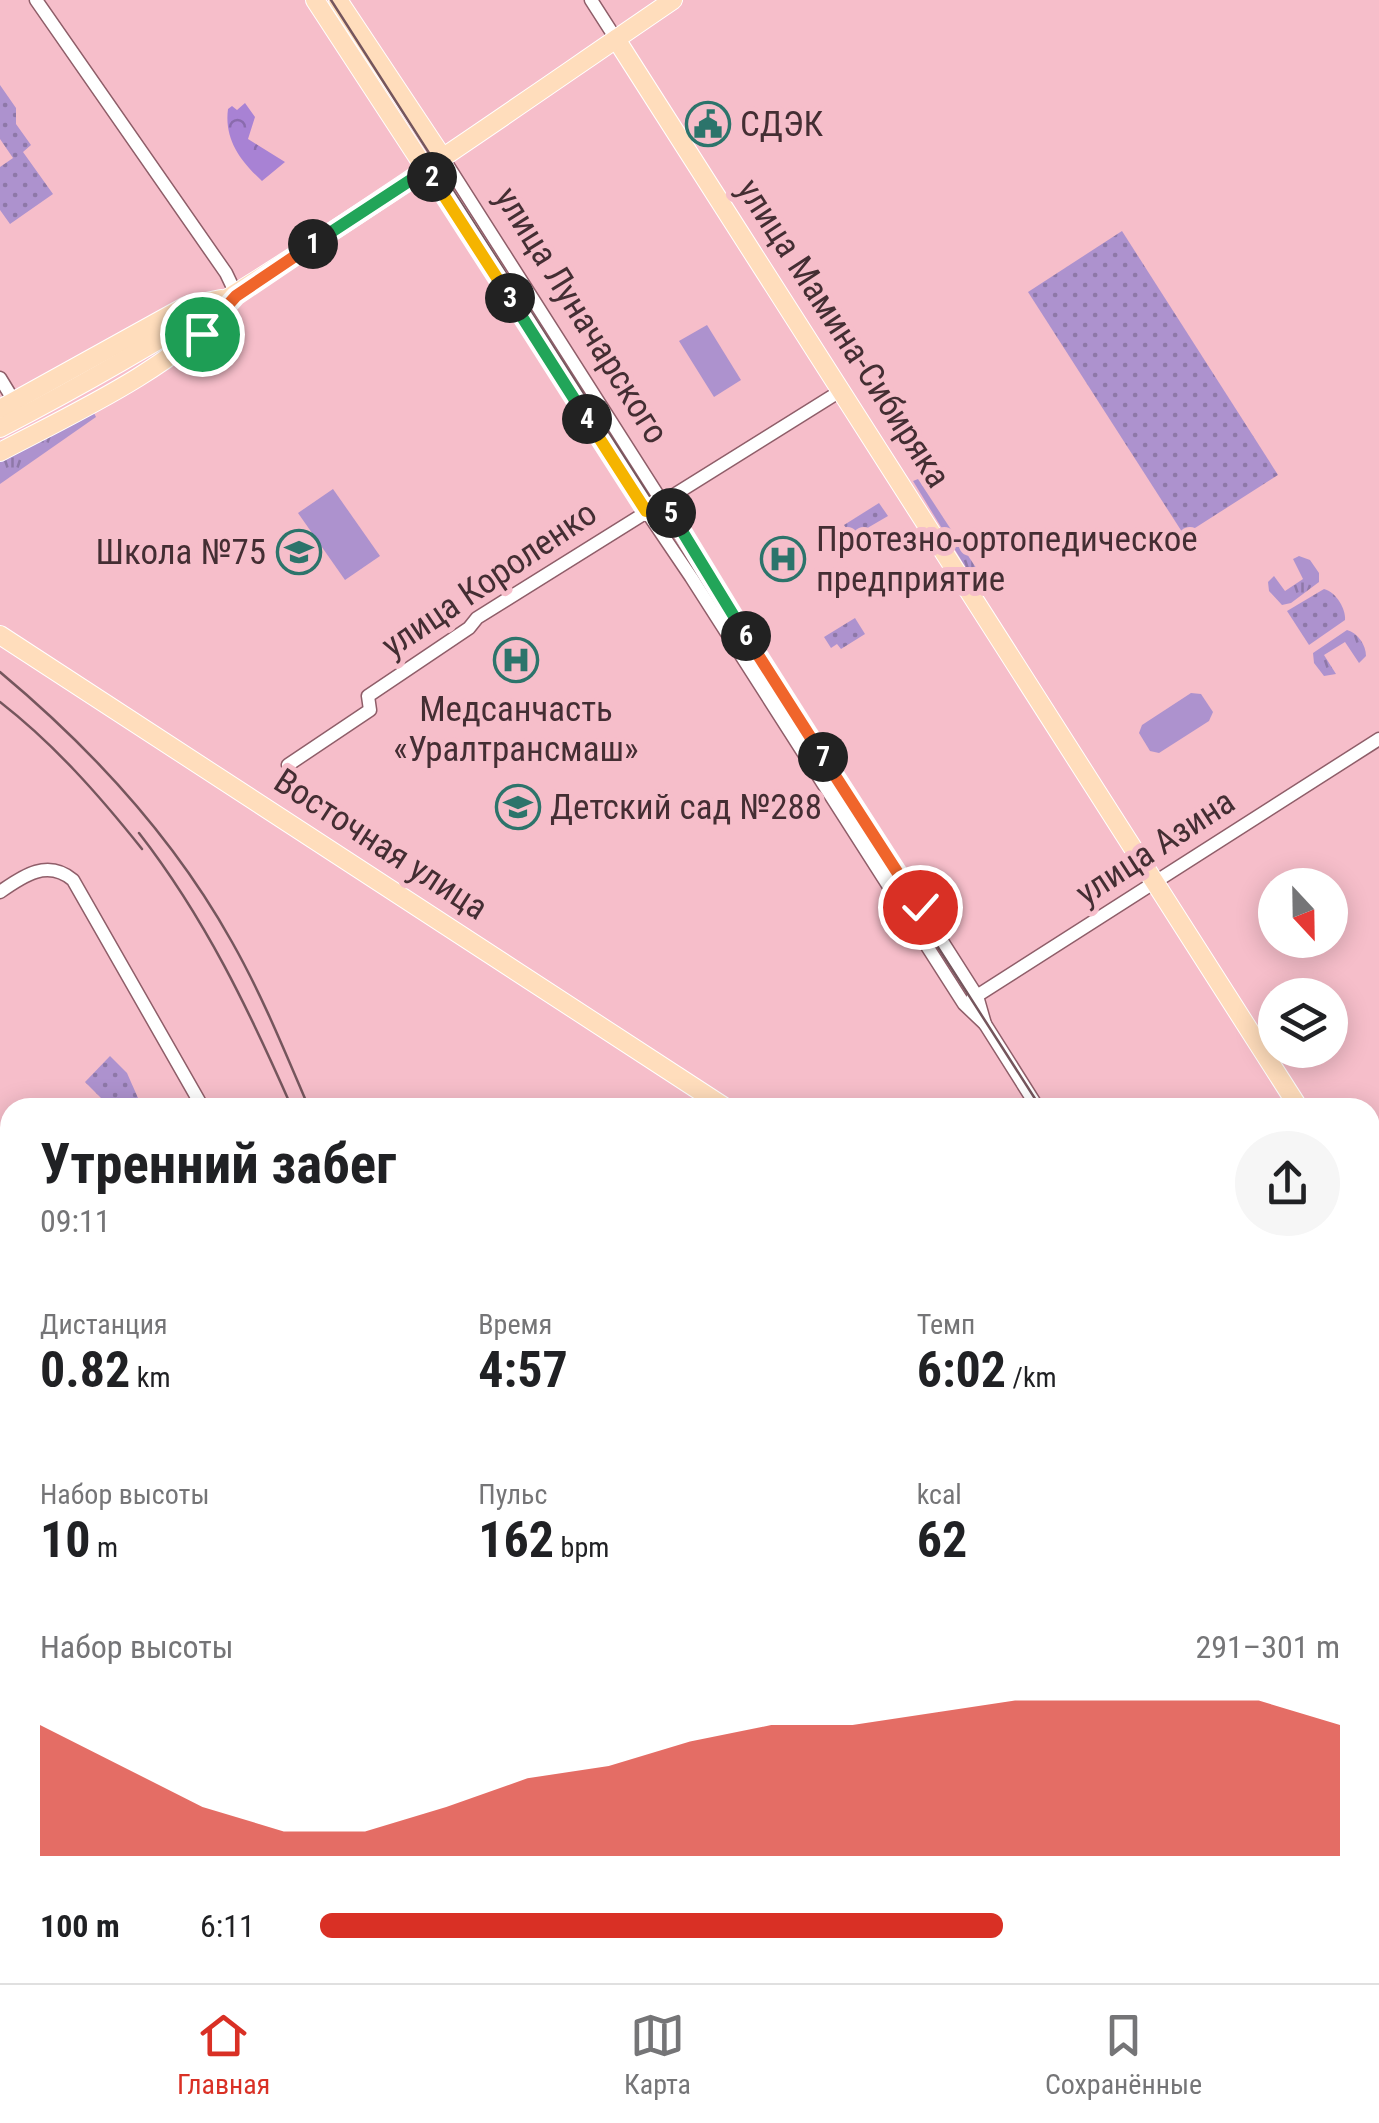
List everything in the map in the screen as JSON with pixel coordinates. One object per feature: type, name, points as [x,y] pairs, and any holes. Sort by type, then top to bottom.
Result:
[{"type":"main road","name":"улица Луначарского","points":[[315,0],[426,170]]},
{"type":"main road","name":"улица Луначарского","points":[[338,0],[443,158]]},
{"type":"main road","points":[[0,428],[236,296],[674,0]]},
{"type":"main road","name":"улица Мамина-Сибиряка","points":[[616,39],[1293,1098]]},
{"type":"main road","points":[[7,405],[186,306],[236,296]]},
{"type":"main road","points":[[0,452],[93,404],[202,334],[236,296]]},
{"type":"main road","name":"Восточная улица","points":[[0,635],[711,1098]]},
{"type":"street","points":[[36,0],[226,274],[236,296]]},
{"type":"street","name":"улица Мамина-Сибиряка","points":[[591,0],[616,39]]},
{"type":"street","name":"улица Луначарского","points":[[443,158],[662,501],[1032,1098]]},
{"type":"street","name":"улица Луначарского","points":[[426,170],[970,1000]]},
{"type":"street","points":[[0,378],[7,405]]},
{"type":"street","name":"улица Короленко","points":[[288,766],[370,710],[368,696],[469,628],[477,618],[842,390]]},
{"type":"street","name":"улица Азина","points":[[970,1000],[1379,740]]},
{"type":"street","points":[[0,892],[35,871],[50,868],[74,880],[197,1098]]},
{"type":"green space","points":[[0,85],[16,108],[16,124],[31,145],[23,152],[53,194],[10,224],[0,210],[0,167],[13,158],[0,139]]},
{"type":"green space","points":[[245,103],[255,117],[248,139],[285,162],[262,181],[231,140],[228,109],[232,106],[237,110]]},
{"type":"green space","points":[[1122,231],[1278,475],[1184,535],[1028,292]]},
{"type":"green space","points":[[707,325],[741,380],[714,397],[679,341]]},
{"type":"green space","points":[[92,409],[96,417],[0,484],[0,458]]},
{"type":"green space","points":[[918,479],[982,577],[974,581],[913,481]]},
{"type":"green space","points":[[333,489],[380,556],[345,580],[298,513]]},
{"type":"green space","points":[[879,503],[888,516],[852,537],[844,525]]},
{"type":"green space","points":[[1299,556],[1310,560],[1319,573],[1319,582],[1291,603],[1282,605],[1269,591],[1268,582],[1274,576],[1285,591],[1303,579],[1293,559]]},
{"type":"green space","points":[[1324,589],[1339,602],[1345,620],[1309,645],[1287,611]]},
{"type":"green space","points":[[855,618],[865,634],[841,649],[837,644],[831,648],[824,637]]},
{"type":"green space","points":[[1347,630],[1361,640],[1366,656],[1359,663],[1345,642],[1324,655],[1336,674],[1324,676],[1314,663],[1313,653]]},
{"type":"green space","points":[[1191,693],[1201,694],[1213,712],[1209,721],[1159,753],[1150,751],[1139,733],[1142,725]]},
{"type":"green space","points":[[110,1056],[127,1073],[138,1098],[101,1098],[85,1082]]},
{"type":"tram line","points":[[331,0],[1035,1098]]},
{"type":"railway","points":[[0,672],[98,763],[184,867],[243,962],[305,1098]]},
{"type":"railway","points":[[0,702],[75,771],[142,849]]},
{"type":"railway","points":[[139,833],[185,898],[224,966],[287,1098]]},
{"type":"place","name":"СДЭК","points":[[708,124]]},
{"type":"place","name":"Школа №75","points":[[299,552]]},
{"type":"place","name":"Протезно-ортопедическое предприятие","points":[[783,559]]},
{"type":"place","name":"Медсанчасть «Уралтрансмаш»","points":[[516,660]]},
{"type":"place","name":"Детский сад №288","points":[[518,807]]},
{"type":"route","points":[[202,334],[236,296],[426,170],[646,511],[662,501],[670,511],[732,615],[920,907]]}]
